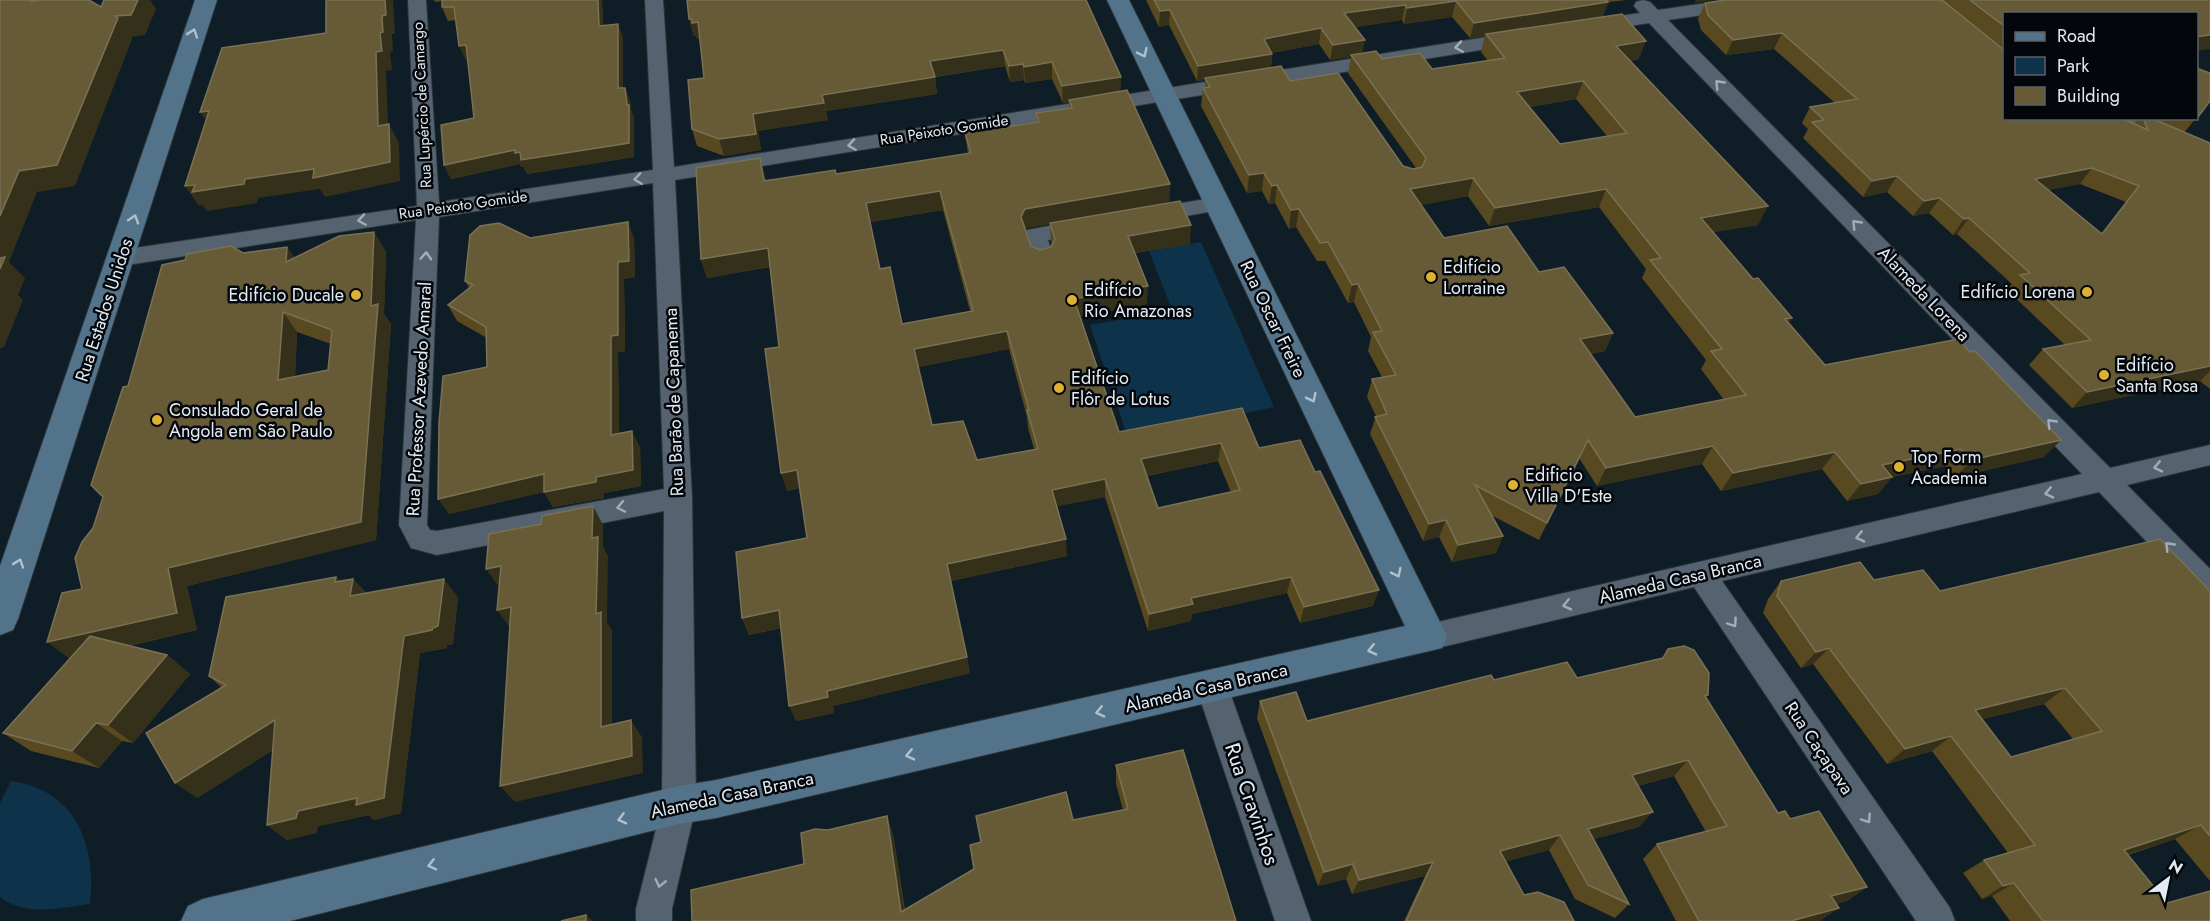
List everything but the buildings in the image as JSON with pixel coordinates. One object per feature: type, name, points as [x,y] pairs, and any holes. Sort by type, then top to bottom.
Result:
[{"type":"street","name":"Rua Estados Unidos","points":[[0,619],[206,0]]},
{"type":"street","name":"Rua Lupércio de Camargo","points":[[417,0],[428,210]]},
{"type":"street","name":"Rua Barão de Capanema","points":[[654,0],[678,497],[679,805],[654,909],[654,921]]},
{"type":"street","name":"Rua Oscar Freire","points":[[1118,0],[1429,638]]},
{"type":"street","name":"Alameda Lorena","points":[[1637,0],[2210,588]]},
{"type":"street","points":[[1571,29],[1766,0]]},
{"type":"street","name":"Rua Peixoto Gomide","points":[[121,258],[664,175],[1163,94],[1337,76],[1537,35]]},
{"type":"street","points":[[2126,120],[2210,153]]},
{"type":"street","points":[[1042,258],[1035,235],[1217,204]]},
{"type":"street","name":"Rua Professor Azevedo Amaral","points":[[428,210],[413,525],[421,540],[437,543],[678,497]]},
{"type":"street","name":"Alameda Casa Branca","points":[[203,921],[679,805],[716,799],[1429,638],[2210,455]]},
{"type":"street","name":"Rua Caçapava","points":[[1701,574],[1937,921]]},
{"type":"street","name":"Rua Cravinhos","points":[[1212,687],[1293,921]]},
{"type":"green space","points":[[1201,242],[1274,407],[1128,438],[1090,325],[1172,310],[1149,251]]},
{"type":"green space","points":[[11,781],[33,786],[52,796],[66,808],[78,824],[90,861],[90,904],[55,909],[32,909],[10,903],[0,897],[0,803]]},
{"type":"place","name":"Edifício Lorraine","points":[[1431,277]]},
{"type":"place","name":"Edifício Lorena","points":[[2087,292]]},
{"type":"place","name":"Edifício Ducale","points":[[356,295]]},
{"type":"place","name":"Edifício Rio Amazonas","points":[[1072,300]]},
{"type":"place","name":"Edifício Santa Rosa","points":[[2104,375]]},
{"type":"place","name":"Edifício Flôr de Lotus","points":[[1059,388]]},
{"type":"place","name":"Consulado Geral de Angola em São Paulo","points":[[157,420]]},
{"type":"place","name":"Top Form Academia","points":[[1899,467]]},
{"type":"place","name":"Edificio Villa D'Este","points":[[1513,485]]}]
